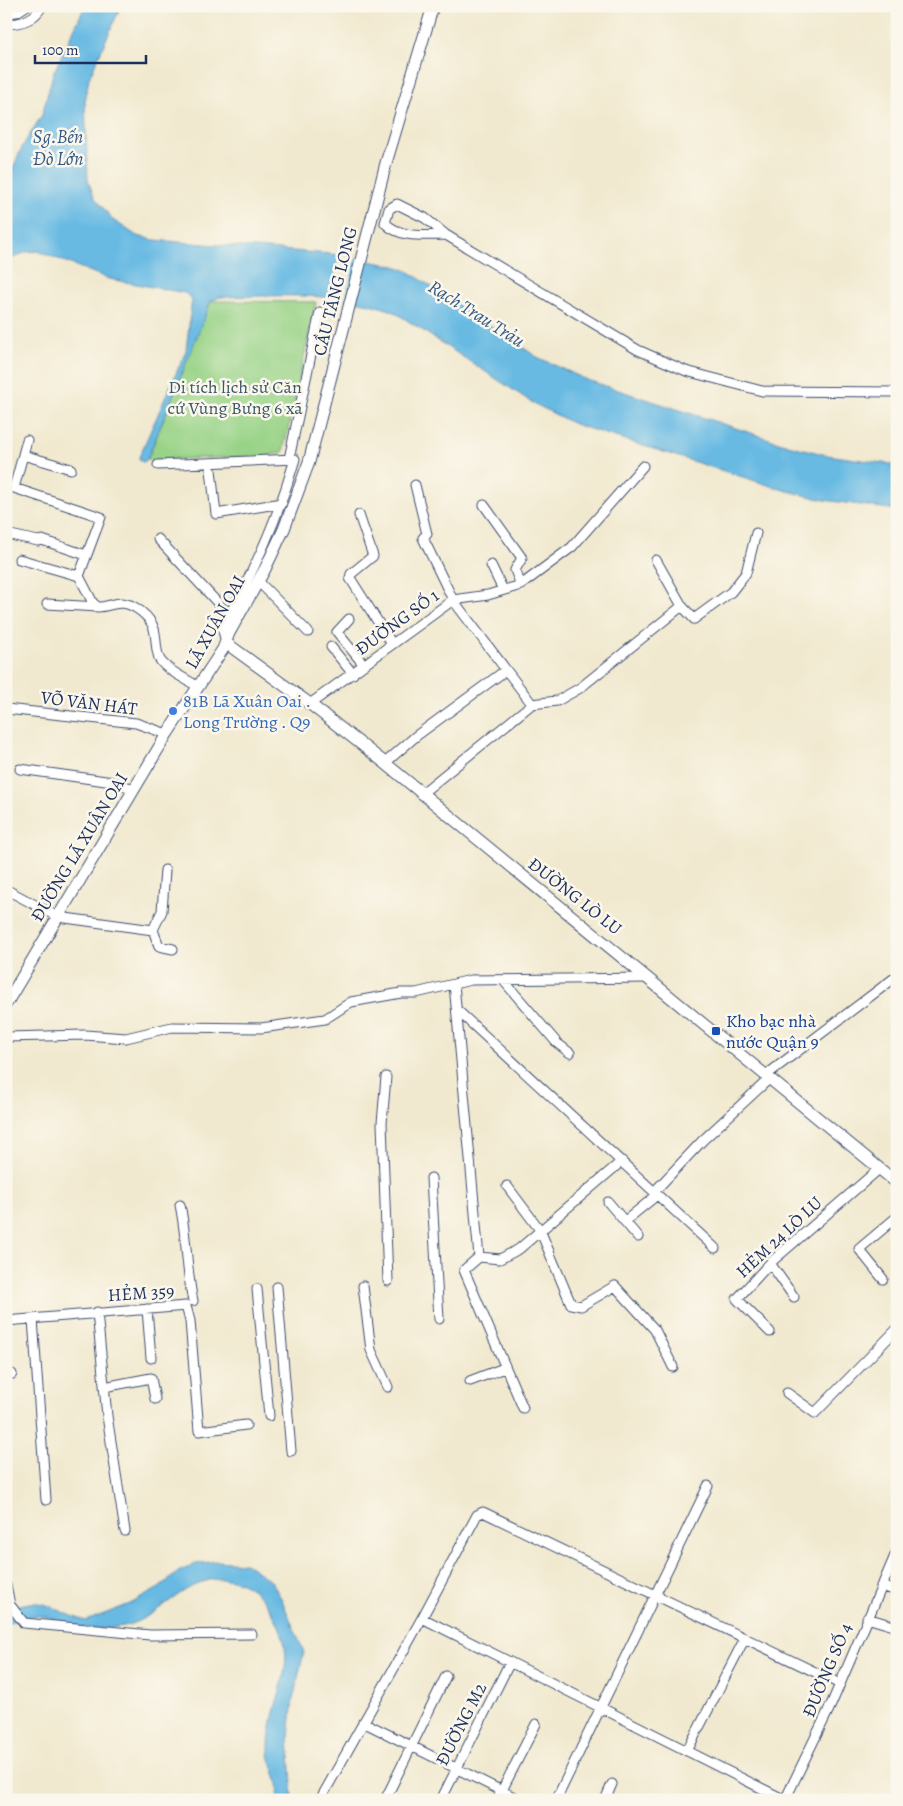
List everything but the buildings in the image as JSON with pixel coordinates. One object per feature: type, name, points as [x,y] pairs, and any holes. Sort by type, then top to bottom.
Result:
[{"type":"main road","name":"CẦU TĂNG LONG","points":[[275,549],[293,509],[309,462],[386,163],[433,6]]},
{"type":"main road","name":"LÃ XUÂN OAI","points":[[167,734],[226,643],[229,633],[275,549]]},
{"type":"main road","name":"ĐƯỜNG LÒ LU","points":[[226,643],[310,704],[385,763],[767,1078],[879,1169],[895,1179]]},
{"type":"main road","name":"ĐƯỜNG LÃ XUÂN OAI","points":[[6,1004],[167,734]]},
{"type":"street","points":[[6,13],[17,12],[26,6]]},
{"type":"street","points":[[6,24],[18,24],[37,14],[42,6]]},
{"type":"street","points":[[446,235],[415,235],[393,232],[385,223],[389,209],[397,204],[408,208],[446,235],[638,350],[686,372],[762,391],[897,392]]},
{"type":"street","points":[[226,643],[222,627],[257,564],[282,503],[320,312]]},
{"type":"street","points":[[27,440],[14,488],[101,517],[79,576],[93,603],[98,607]]},
{"type":"street","points":[[23,455],[71,469]]},
{"type":"street","points":[[158,465],[292,459]]},
{"type":"street","name":"ĐƯỜNG SỐ 1","points":[[310,704],[453,600],[521,585],[572,547],[642,466]]},
{"type":"street","points":[[211,470],[216,514],[282,503]]},
{"type":"street","points":[[415,485],[427,534],[423,538],[453,600],[532,704]]},
{"type":"street","points":[[484,504],[522,558],[515,570],[521,585]]},
{"type":"street","points":[[359,515],[373,556],[352,574],[350,578],[392,644]]},
{"type":"street","points":[[656,560],[682,606],[694,619],[731,592],[746,573],[756,533]]},
{"type":"street","points":[[6,534],[38,541],[42,540],[86,556]]},
{"type":"street","points":[[158,539],[229,615]]},
{"type":"street","points":[[19,559],[79,576]]},
{"type":"street","points":[[491,565],[503,590]]},
{"type":"street","points":[[258,581],[308,632]]},
{"type":"street","points":[[47,604],[98,607],[121,603],[129,604],[139,610],[150,621],[154,628],[159,658],[164,664],[199,687]]},
{"type":"street","points":[[421,794],[532,704],[557,701],[580,688],[682,606]]},
{"type":"street","points":[[349,619],[337,632],[364,665]]},
{"type":"street","points":[[331,647],[352,674]]},
{"type":"street","points":[[385,763],[416,736],[506,670]]},
{"type":"street","name":"VÕ VĂN HÁT","points":[[6,709],[136,723],[167,734]]},
{"type":"street","points":[[20,769],[113,782],[134,789]]},
{"type":"street","points":[[165,870],[162,911],[153,930],[160,946],[173,949]]},
{"type":"street","points":[[8,891],[58,916],[153,930]]},
{"type":"street","points":[[625,1221],[656,1193],[703,1140],[767,1078],[897,976]]},
{"type":"street","points":[[6,1037],[85,1035],[126,1038],[172,1027],[261,1028],[325,1018],[351,1002],[401,993],[416,993],[471,980],[648,978]]},
{"type":"street","points":[[503,980],[557,1043],[570,1053]]},
{"type":"street","points":[[454,984],[479,1257]]},
{"type":"street","points":[[457,1010],[715,1248]]},
{"type":"street","points":[[386,1077],[382,1123],[388,1281]]},
{"type":"street","points":[[523,1408],[504,1368],[464,1270],[479,1257],[500,1258],[519,1249],[622,1161]]},
{"type":"street","name":"HẺM 24 LÒ LU","points":[[770,1332],[737,1299],[770,1263],[879,1169]]},
{"type":"street","points":[[431,1178],[439,1319]]},
{"type":"street","points":[[507,1186],[540,1230],[571,1304],[581,1306],[615,1286],[655,1330],[673,1367]]},
{"type":"street","points":[[608,1202],[638,1237]]},
{"type":"street","points":[[180,1205],[184,1221],[190,1321],[200,1431],[246,1425]]},
{"type":"street","points":[[883,1279],[859,1249],[897,1217]]},
{"type":"street","points":[[770,1263],[794,1297]]},
{"type":"street","points":[[363,1286],[371,1350],[388,1387]]},
{"type":"street","points":[[277,1287],[291,1451]]},
{"type":"street","points":[[257,1289],[269,1416]]},
{"type":"street","name":"HẺM 359","points":[[6,1321],[189,1304]]},
{"type":"street","points":[[147,1309],[151,1358]]},
{"type":"street","points":[[97,1312],[104,1387],[125,1531]]},
{"type":"street","points":[[33,1319],[46,1500]]},
{"type":"street","points":[[786,1393],[815,1413],[897,1329]]},
{"type":"street","points":[[470,1381],[504,1368]]},
{"type":"street","points":[[104,1387],[150,1378],[153,1382],[155,1399]]},
{"type":"street","points":[[556,1800],[708,1486]]},
{"type":"street","points":[[320,1800],[422,1618],[477,1515],[483,1512],[840,1684]]},
{"type":"street","name":"ĐƯỜNG SỐ 4","points":[[785,1800],[840,1684],[897,1551]]},
{"type":"street","points":[[6,1585],[10,1605],[24,1623],[150,1635],[252,1634]]},
{"type":"street","points":[[881,1586],[897,1591]]},
{"type":"street","points":[[422,1618],[785,1800]]},
{"type":"street","points":[[867,1618],[897,1627]]},
{"type":"street","points":[[687,1751],[745,1638]]},
{"type":"street","name":"ĐƯỜNG M2","points":[[441,1800],[510,1662]]},
{"type":"street","points":[[385,1800],[446,1676]]},
{"type":"street","points":[[364,1722],[520,1800]]},
{"type":"street","points":[[498,1800],[536,1724]]},
{"type":"street","points":[[605,1800],[612,1784]]},
{"type":"green space","name":"Di tích lịch sử Căn cứ Vùng Bưng 6 xã","points":[[211,301],[316,302],[283,452],[267,456],[147,460]]},
{"type":"water","name":"Sg.Bến Đò Lớn","points":[[85,6],[121,6],[89,78],[85,101],[88,181],[95,198],[113,220],[137,236],[154,240],[331,254],[395,266],[408,271],[537,357],[587,380],[788,445],[827,455],[897,465],[897,510],[824,500],[784,490],[574,424],[533,403],[393,311],[350,300],[307,296],[220,297],[211,301],[147,460],[144,462],[140,461],[139,457],[186,351],[192,299],[185,293],[109,279],[38,251],[26,252],[6,261],[6,185],[22,147],[42,115],[53,74]]},
{"type":"water","points":[[217,1561],[245,1563],[271,1581],[281,1598],[304,1652],[293,1699],[289,1737],[293,1800],[276,1800],[278,1782],[269,1752],[270,1731],[286,1661],[284,1644],[278,1625],[266,1603],[248,1586],[237,1581],[225,1579],[211,1580],[198,1584],[185,1590],[137,1622],[118,1627],[83,1628],[40,1616],[31,1616],[6,1625],[6,1612],[28,1603],[46,1605],[86,1621],[130,1604],[159,1588],[178,1572],[196,1564]]},
{"type":"pier","points":[[340,253],[356,255],[345,302],[329,300]]},
{"type":"place","name":"81B Lã Xuân Oai . Long Trường . Q9","points":[[173,711]]},
{"type":"place","name":"Kho bạc nhà nước Quận 9","points":[[716,1031]]},
{"type":"water label","name":"Rạch Trau Trảu","points":[[477,313]]}]
